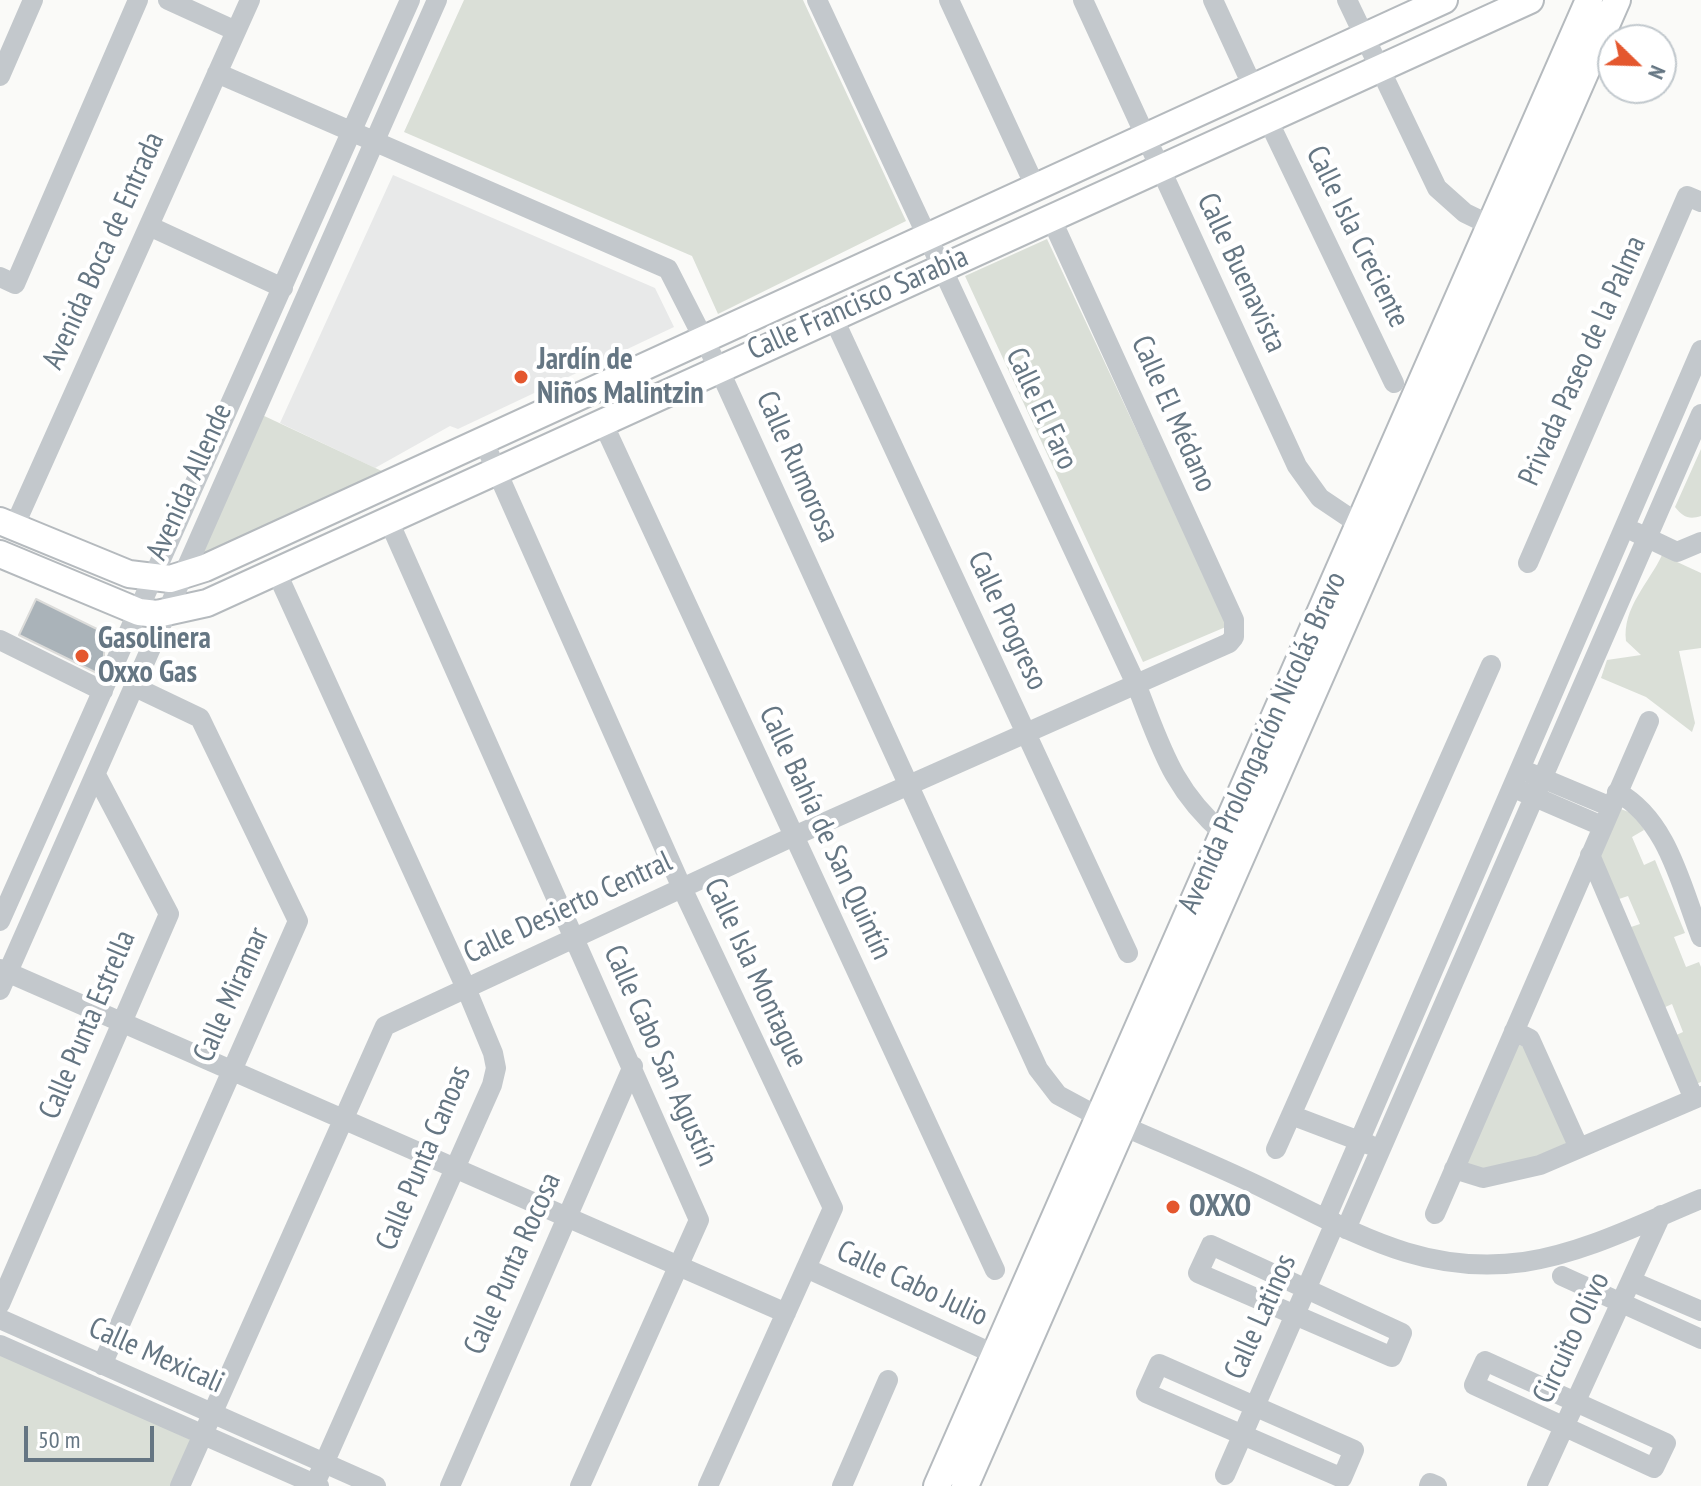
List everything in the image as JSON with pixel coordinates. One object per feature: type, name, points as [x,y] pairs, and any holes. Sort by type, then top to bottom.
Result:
[{"type":"main road","name":"Calle Francisco Sarabia","points":[[154,578],[182,575],[264,542],[703,337],[1444,0]]},
{"type":"main road","name":"Calle Francisco Sarabia","points":[[139,612],[165,612],[207,603],[832,315],[1530,0]]},
{"type":"main road","name":"Avenida Prolongación Nicolás Bravo","points":[[937,1486],[1589,0]]},
{"type":"main road","name":"Avenida Prolongación Nicolás Bravo","points":[[965,1486],[1617,0]]},
{"type":"main road","points":[[7,524],[129,574],[154,578]]},
{"type":"main road","points":[[2,558],[139,612]]},
{"type":"main road","points":[[1097,1116],[1123,1126]]},
{"type":"street","points":[[0,76],[33,0]]},
{"type":"street","points":[[8,280],[138,0]]},
{"type":"street","points":[[168,0],[236,31]]},
{"type":"street","name":"Avenida Boca de Entrada","points":[[7,524],[149,226],[250,0]]},
{"type":"street","name":"Avenida Allende","points":[[0,921],[410,0]]},
{"type":"street","name":"Avenida Allende","points":[[3,978],[96,775],[165,612],[437,0]]},
{"type":"street","name":"Calle El Faro","points":[[817,0],[1136,684],[1180,787],[1196,810],[1224,834]]},
{"type":"street","points":[[949,0],[1035,186]]},
{"type":"street","name":"Calle Buenavista","points":[[1083,0],[1297,466],[1320,498],[1359,526],[1383,538]]},
{"type":"street","points":[[1213,0],[1253,87]]},
{"type":"street","points":[[1347,0],[1437,188],[1465,213],[1492,226]]},
{"type":"street","name":"Calle Rumorosa","points":[[217,73],[668,269],[718,367],[1038,1069],[1058,1095],[1097,1116]]},
{"type":"street","name":"Calle Isla Creciente","points":[[1267,118],[1394,383]]},
{"type":"street","name":"Privada Paseo de la Palma","points":[[1528,563],[1687,196],[1701,202]]},
{"type":"street","name":"Calle El Médano","points":[[1050,216],[1234,620],[1234,637]]},
{"type":"street","points":[[149,226],[283,288]]},
{"type":"street","name":"Calle Progreso","points":[[832,315],[1128,953]]},
{"type":"street","points":[[1336,1223],[1361,1136],[1701,350]]},
{"type":"street","points":[[1336,1223],[1383,1144],[1701,414]]},
{"type":"street","name":"Calle Bahía de San Quintín","points":[[602,421],[995,1270]]},
{"type":"street","name":"Calle Isla Montague","points":[[483,440],[682,888],[833,1208],[708,1486]]},
{"type":"street","name":"Calle Cabo San Agustín","points":[[388,519],[699,1220],[580,1486]]},
{"type":"street","points":[[1625,528],[1677,552],[1701,559]]},
{"type":"street","points":[[1677,552],[1701,542]]},
{"type":"street","name":"Calle Punta Canoas","points":[[276,571],[466,988],[496,1068],[492,1085],[323,1462],[316,1485]]},
{"type":"street","name":"Calle Desierto Central","points":[[180,1486],[385,1026],[794,836],[1229,643],[1234,637]]},
{"type":"street","points":[[0,640],[103,691]]},
{"type":"street","points":[[1276,1149],[1491,665]]},
{"type":"street","name":"Calle Miramar","points":[[102,1365],[298,921],[200,718],[135,687]]},
{"type":"street","points":[[1435,1214],[1649,721]]},
{"type":"street","name":"Calle Punta Estrella","points":[[0,1304],[169,914],[96,775]]},
{"type":"street","points":[[1518,779],[1602,826]]},
{"type":"street","points":[[1538,788],[1614,800],[1647,812],[1658,830],[1701,937]]},
{"type":"street","points":[[1454,1169],[1483,1178],[1540,1165],[1697,1097],[1590,855]]},
{"type":"street","points":[[3,978],[122,1023],[786,1313]]},
{"type":"street","points":[[1514,1031],[1530,1039],[1579,1148]]},
{"type":"street","name":"Calle Punta Rocosa","points":[[450,1486],[633,1066]]},
{"type":"street","points":[[1294,1109],[1383,1144]]},
{"type":"street","points":[[1123,1126],[1389,1249],[1426,1260],[1495,1265],[1528,1261],[1580,1247],[1701,1199]]},
{"type":"street","name":"Circuito Olivo","points":[[1537,1486],[1661,1215]]},
{"type":"street","name":"Calle Latinos","points":[[1225,1475],[1336,1223]]},
{"type":"street","points":[[1211,1245],[1402,1333],[1392,1357],[1295,1315],[1198,1273],[1211,1245]]},
{"type":"street","name":"Calle Cabo Julio","points":[[806,1268],[994,1354]]},
{"type":"street","points":[[1562,1276],[1701,1339]]},
{"type":"street","points":[[1631,1281],[1701,1311]]},
{"type":"street","name":"Calle Mexicali","points":[[0,1319],[376,1486]]},
{"type":"street","name":"Calle Mexicali","points":[[0,1345],[316,1485]]},
{"type":"street","points":[[1485,1361],[1666,1443],[1654,1468],[1564,1426],[1474,1385],[1485,1361]]},
{"type":"street","points":[[1159,1364],[1354,1450],[1342,1478],[1242,1435],[1146,1393],[1159,1364]]},
{"type":"street","points":[[842,1486],[888,1380]]},
{"type":"street","points":[[1429,1486],[1430,1483],[1437,1486]]},
{"type":"shaded area","points":[[464,0],[803,0],[906,221],[718,314],[692,256],[404,132]]},
{"type":"shaded area","points":[[393,175],[655,288],[674,327],[458,429],[450,426],[375,468],[280,423]]},
{"type":"shaded area","points":[[1047,239],[1228,626],[1143,662],[965,276]]},
{"type":"shaded area","points":[[260,414],[386,473],[192,560]]},
{"type":"shaded area","points":[[1701,449],[1701,516],[1690,518],[1675,507]]},
{"type":"shaded area","points":[[1662,555],[1701,573],[1701,648],[1679,651],[1695,723],[1692,732],[1646,697],[1601,678],[1607,660],[1641,655],[1626,641],[1628,618]]},
{"type":"shaded area","points":[[1618,808],[1637,815],[1644,830],[1632,837],[1644,865],[1655,860],[1685,933],[1674,937],[1686,967],[1699,962],[1701,967],[1701,1082],[1691,1086],[1672,1037],[1683,1032],[1672,1004],[1661,1009],[1628,928],[1640,924],[1628,896],[1616,900],[1597,856]]},
{"type":"shaded area","points":[[1514,1042],[1528,1049],[1568,1142],[1538,1160],[1483,1175],[1459,1165]]},
{"type":"shaded area","points":[[0,1352],[191,1440],[171,1486],[0,1486]]},
{"type":"building","name":"Gasolinera Oxxo Gas","points":[[36,599],[105,633],[103,676],[19,635]]},
{"type":"place","name":"Jardín de Niños Malintzin","points":[[521,377]]},
{"type":"place","name":"Gasolinera Oxxo Gas","points":[[82,656]]},
{"type":"place","name":"OXXO","points":[[1173,1207]]}]
